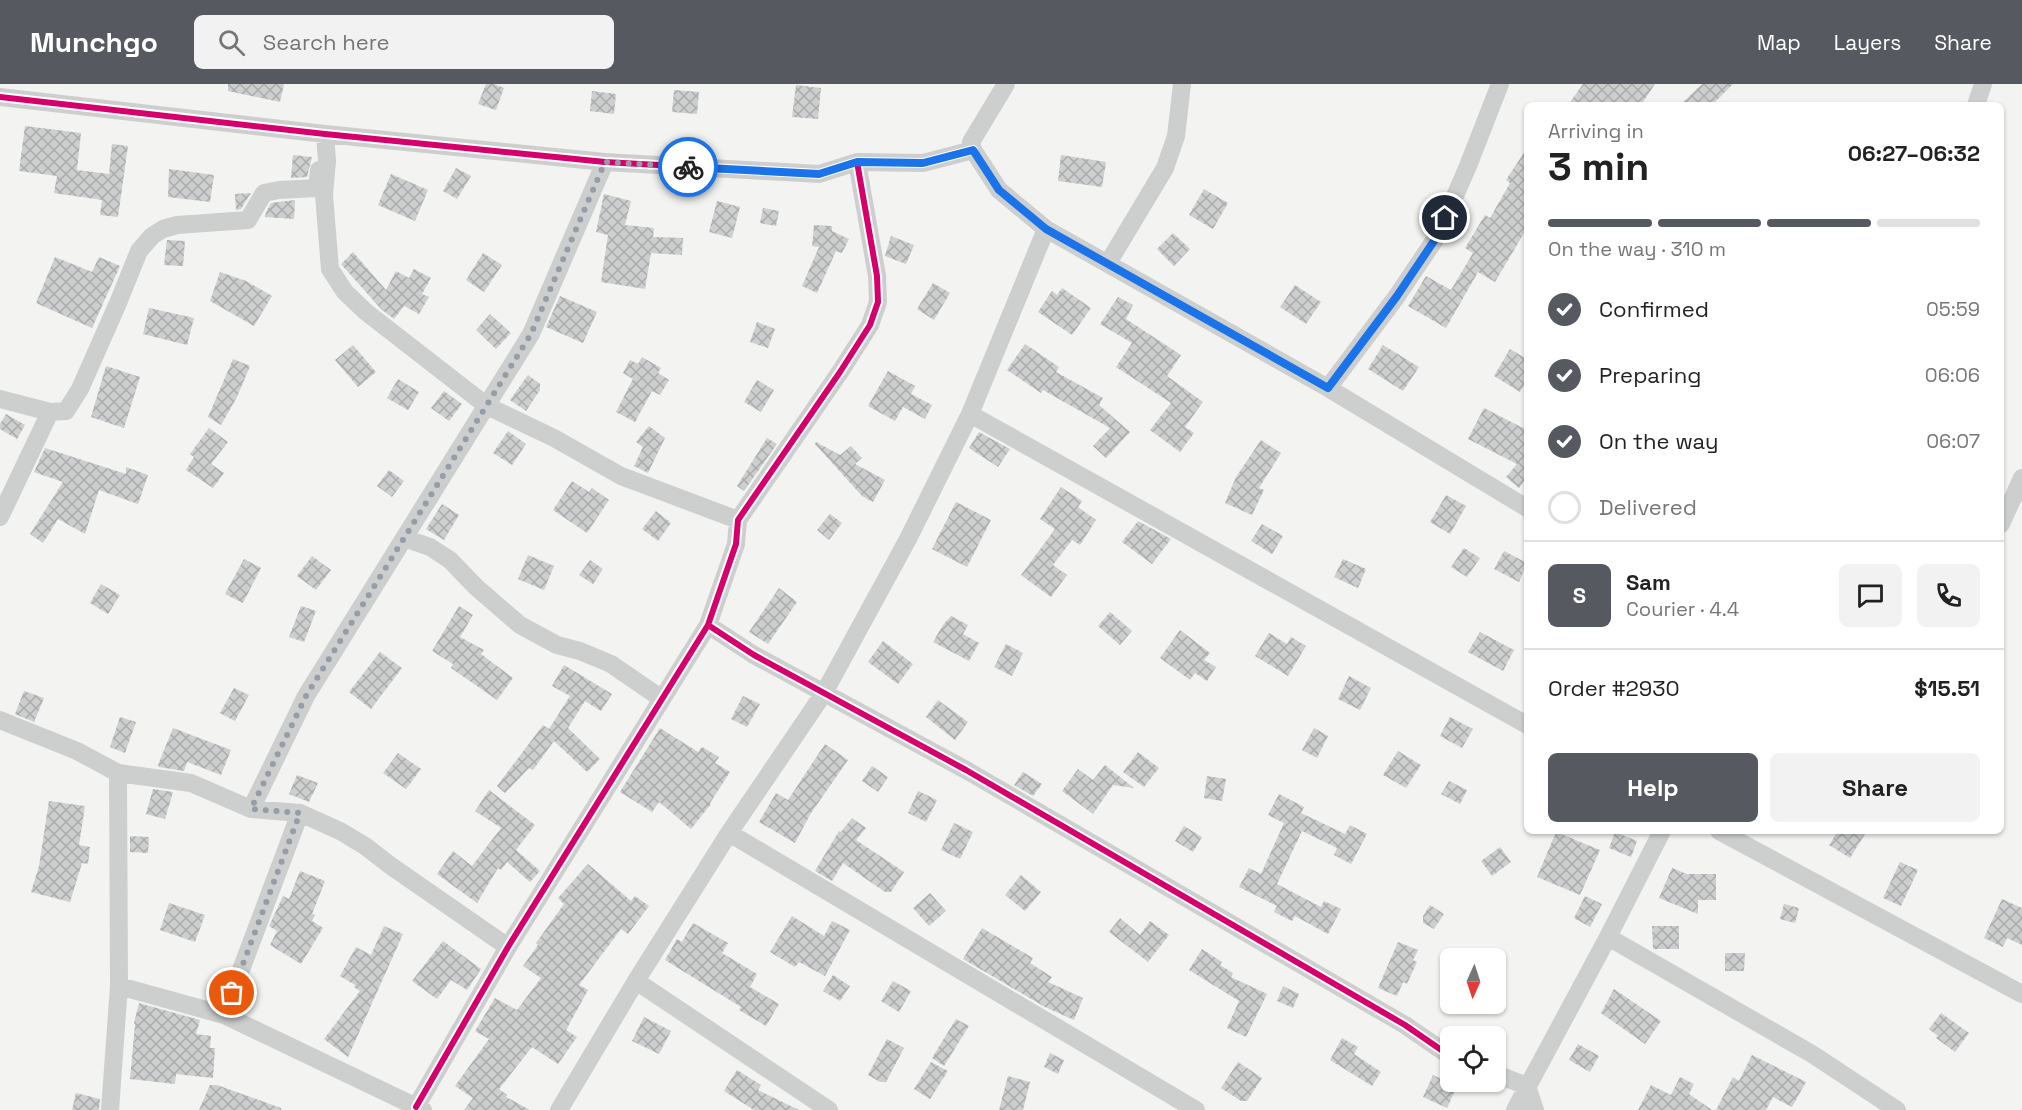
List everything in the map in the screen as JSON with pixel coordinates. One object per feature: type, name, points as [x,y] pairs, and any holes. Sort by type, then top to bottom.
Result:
[{"type":"street","points":[[1006,84],[972,142],[973,150],[999,190],[1046,229],[1328,388],[1524,506]]},
{"type":"street","points":[[1107,263],[1165,168],[1176,136],[1182,84]]},
{"type":"street","points":[[1328,388],[1397,296],[1438,235],[1500,84]]},
{"type":"street","points":[[1977,102],[1983,84]]},
{"type":"street","points":[[10,93],[325,134],[605,162],[819,174],[857,162],[923,163],[973,150]]},
{"type":"street","points":[[325,134],[327,161],[324,195],[330,268],[345,292],[366,312],[487,406],[554,438],[621,476],[738,520]]},
{"type":"street","points":[[0,399],[50,412],[66,411],[80,389],[139,251],[152,236],[163,229],[177,225],[248,220],[264,193],[279,190],[317,189],[319,170],[327,161]]},
{"type":"street","points":[[251,809],[306,696],[531,334],[605,162]]},
{"type":"street","points":[[119,986],[224,1015],[419,1108],[508,947],[708,625],[736,544],[738,520],[870,325],[878,302],[877,276],[857,162]]},
{"type":"street","points":[[559,1110],[636,981],[729,833],[824,693],[908,539],[970,414],[1046,229]]},
{"type":"street","points":[[0,517],[50,412]]},
{"type":"street","points":[[970,414],[1524,722]]},
{"type":"street","points":[[2004,517],[2022,478]]},
{"type":"street","points":[[404,538],[430,547],[450,560],[476,587],[520,625],[557,645],[580,651],[611,664],[662,699]]},
{"type":"street","points":[[708,625],[754,655],[966,770],[1405,1025],[1440,1049]]},
{"type":"street","points":[[0,720],[77,751],[118,773],[191,783],[251,809],[300,813],[340,831],[365,846],[508,947]]},
{"type":"street","points":[[110,1110],[119,986],[118,773]]},
{"type":"street","points":[[224,1015],[300,813]]},
{"type":"street","points":[[729,833],[1196,1110]]},
{"type":"street","points":[[1515,1110],[1660,834]]},
{"type":"street","points":[[1725,834],[2022,994]]},
{"type":"street","points":[[1608,937],[1812,1054],[1897,1110]]},
{"type":"street","points":[[636,981],[829,1110]]},
{"type":"street","points":[[1506,1078],[1527,1086]]},
{"type":"street","points":[[1527,1086],[1535,1110]]},
{"type":"building","points":[[228,84],[284,84],[280,102],[228,91]]},
{"type":"building","points":[[486,84],[504,88],[496,110],[478,104]]},
{"type":"building","points":[[1583,84],[1655,84],[1643,102],[1570,102]]},
{"type":"building","points":[[1702,84],[1733,84],[1715,102],[1683,102]]},
{"type":"building","points":[[796,85],[821,88],[818,119],[792,117]]},
{"type":"building","points":[[674,90],[699,92],[697,114],[672,112]]},
{"type":"building","points":[[592,91],[616,94],[614,114],[590,111]]},
{"type":"building","points":[[25,126],[81,133],[77,170],[109,174],[112,144],[128,146],[118,217],[100,215],[102,200],[54,193],[57,176],[19,171]]},
{"type":"building","points":[[1524,153],[1524,233],[1495,282],[1478,272],[1446,328],[1408,306],[1426,276],[1451,290],[1473,253],[1465,248],[1485,215],[1490,218],[1510,183],[1506,180]]},
{"type":"building","points":[[293,155],[312,157],[307,177],[291,178]]},
{"type":"building","points":[[1061,155],[1106,162],[1102,187],[1058,181]]},
{"type":"building","points":[[456,168],[471,176],[457,199],[443,191]]},
{"type":"building","points":[[169,169],[214,175],[210,202],[168,197]]},
{"type":"building","points":[[391,174],[428,190],[415,221],[378,205]]},
{"type":"building","points":[[1204,189],[1228,203],[1213,229],[1189,215]]},
{"type":"building","points":[[251,193],[241,209],[236,210],[235,194]]},
{"type":"building","points":[[604,194],[631,201],[625,225],[654,228],[653,237],[683,238],[682,255],[651,253],[645,289],[601,282],[608,235],[596,232]]},
{"type":"building","points":[[295,200],[294,219],[265,217],[271,203]]},
{"type":"building","points":[[717,201],[740,207],[732,238],[709,232]]},
{"type":"building","points":[[763,208],[779,211],[776,226],[760,223]]},
{"type":"building","points":[[814,225],[832,226],[832,231],[849,239],[842,253],[836,251],[817,293],[802,286],[819,247],[812,246]]},
{"type":"building","points":[[1173,233],[1190,249],[1174,266],[1157,249]]},
{"type":"building","points":[[891,236],[914,245],[906,264],[885,256]]},
{"type":"building","points":[[167,240],[185,241],[183,266],[164,265]]},
{"type":"building","points":[[353,252],[386,290],[396,271],[409,278],[414,269],[431,278],[422,294],[429,297],[419,314],[404,306],[394,319],[381,309],[341,264]]},
{"type":"building","points":[[483,253],[502,265],[484,292],[466,280]]},
{"type":"building","points":[[55,257],[92,272],[99,257],[120,266],[92,328],[36,303]]},
{"type":"building","points":[[220,272],[246,281],[272,296],[254,326],[210,301]]},
{"type":"building","points":[[933,283],[950,293],[934,320],[917,309]]},
{"type":"building","points":[[1295,285],[1321,302],[1306,324],[1280,307]]},
{"type":"building","points":[[1062,288],[1091,308],[1072,335],[1038,312],[1052,291],[1057,295]]},
{"type":"building","points":[[560,296],[597,312],[583,343],[546,327]]},
{"type":"building","points":[[1118,297],[1133,305],[1126,319],[1181,355],[1167,376],[1203,402],[1185,427],[1194,433],[1180,452],[1150,430],[1171,403],[1116,367],[1132,343],[1100,324]]},
{"type":"building","points":[[149,308],[194,318],[187,345],[143,334]]},
{"type":"building","points":[[490,314],[511,333],[496,349],[476,330]]},
{"type":"building","points":[[757,322],[775,329],[768,348],[750,342]]},
{"type":"building","points":[[1025,344],[1059,367],[1056,372],[1103,398],[1099,405],[1130,432],[1106,458],[1093,446],[1110,428],[1043,390],[1041,393],[1007,370]]},
{"type":"building","points":[[353,345],[376,372],[358,387],[335,360]]},
{"type":"building","points":[[1383,345],[1419,367],[1403,391],[1368,369]]},
{"type":"building","points":[[1510,349],[1524,357],[1524,385],[1520,392],[1494,376]]},
{"type":"building","points":[[642,357],[661,368],[658,373],[669,380],[660,395],[652,391],[635,422],[616,412],[633,379],[623,373],[630,360],[638,364]]},
{"type":"building","points":[[233,359],[250,366],[237,397],[221,425],[208,417]]},
{"type":"building","points":[[106,366],[140,377],[124,428],[91,417]]},
{"type":"building","points":[[888,371],[915,386],[911,394],[932,405],[925,419],[903,407],[895,421],[868,406]]},
{"type":"building","points":[[528,375],[540,384],[540,390],[526,411],[510,400]]},
{"type":"building","points":[[398,379],[419,392],[408,410],[387,398]]},
{"type":"building","points":[[757,380],[774,390],[761,412],[744,402]]},
{"type":"building","points":[[444,391],[462,404],[449,421],[431,408]]},
{"type":"building","points":[[1484,408],[1524,428],[1524,481],[1519,488],[1506,477],[1517,464],[1468,439]]},
{"type":"building","points":[[6,414],[25,425],[17,439],[0,429],[0,424]]},
{"type":"building","points":[[649,426],[665,438],[648,473],[634,466],[643,447],[636,442]]},
{"type":"building","points":[[209,428],[228,442],[211,464],[224,473],[213,488],[186,470],[194,457],[190,454]]},
{"type":"building","points":[[508,431],[526,444],[512,465],[493,453]]},
{"type":"building","points":[[979,432],[1010,449],[998,467],[969,448]]},
{"type":"building","points":[[767,438],[777,444],[744,491],[737,486]]},
{"type":"building","points":[[1261,440],[1281,453],[1259,488],[1264,490],[1252,515],[1225,503],[1236,477]]},
{"type":"building","points":[[816,442],[840,455],[851,446],[862,458],[855,464],[885,480],[873,502],[862,496],[815,444]]},
{"type":"building","points":[[45,448],[126,474],[126,467],[148,475],[138,504],[99,490],[85,534],[58,519],[43,543],[30,534],[63,482],[34,472]]},
{"type":"building","points":[[389,470],[404,481],[392,497],[377,486]]},
{"type":"building","points":[[572,481],[589,492],[592,488],[609,500],[587,533],[553,510]]},
{"type":"building","points":[[1061,487],[1082,501],[1078,507],[1096,520],[1080,545],[1072,540],[1053,565],[1067,575],[1051,597],[1021,575],[1055,529],[1040,519]]},
{"type":"building","points":[[1446,495],[1466,506],[1450,534],[1430,522]]},
{"type":"building","points":[[956,502],[991,520],[967,567],[932,549]]},
{"type":"building","points":[[442,504],[459,515],[444,540],[426,529]]},
{"type":"building","points":[[656,511],[671,523],[658,541],[642,529]]},
{"type":"building","points":[[830,514],[842,523],[829,540],[817,530]]},
{"type":"building","points":[[1138,521],[1171,539],[1152,564],[1122,542]]},
{"type":"building","points":[[1262,524],[1283,536],[1272,554],[1251,541]]},
{"type":"building","points":[[1464,548],[1480,558],[1467,577],[1451,567]]},
{"type":"building","points":[[1504,551],[1524,561],[1524,570],[1519,582],[1494,569]]},
{"type":"building","points":[[528,555],[554,566],[544,590],[518,579]]},
{"type":"building","points":[[312,556],[331,570],[316,590],[297,576]]},
{"type":"building","points":[[244,559],[261,568],[243,603],[225,594]]},
{"type":"building","points":[[1343,559],[1366,569],[1358,588],[1334,577]]},
{"type":"building","points":[[590,560],[603,569],[593,584],[579,575]]},
{"type":"building","points":[[101,584],[120,595],[108,614],[90,603]]},
{"type":"building","points":[[779,588],[797,602],[768,644],[749,632]]},
{"type":"building","points":[[301,606],[316,611],[304,642],[289,637]]},
{"type":"building","points":[[459,606],[473,615],[460,637],[484,650],[481,654],[513,678],[497,700],[451,668],[453,664],[432,651]]},
{"type":"building","points":[[1110,612],[1132,631],[1120,645],[1098,626]]},
{"type":"building","points":[[951,616],[968,625],[963,634],[979,643],[969,661],[933,642]]},
{"type":"building","points":[[1180,630],[1210,653],[1204,660],[1216,667],[1207,681],[1195,673],[1190,680],[1160,658]]},
{"type":"building","points":[[1480,632],[1514,650],[1503,671],[1468,652]]},
{"type":"building","points":[[1269,633],[1287,644],[1291,637],[1306,646],[1288,676],[1255,656]]},
{"type":"building","points":[[883,641],[913,664],[898,684],[868,662]]},
{"type":"building","points":[[1006,644],[1023,653],[1012,676],[994,667]]},
{"type":"building","points":[[380,652],[402,668],[371,709],[349,692]]},
{"type":"building","points":[[564,665],[612,694],[601,711],[585,701],[568,728],[600,759],[587,772],[554,741],[533,770],[529,768],[505,793],[497,786],[543,725],[549,729],[570,696],[552,686]]},
{"type":"building","points":[[1349,676],[1371,688],[1360,710],[1338,699]]},
{"type":"building","points":[[234,688],[249,695],[235,721],[220,713]]},
{"type":"building","points":[[24,691],[44,698],[34,722],[15,714]]},
{"type":"building","points":[[743,696],[760,704],[747,727],[731,719]]},
{"type":"building","points":[[938,700],[968,722],[955,740],[926,717]]},
{"type":"building","points":[[120,717],[136,722],[125,753],[110,747]]},
{"type":"building","points":[[1450,717],[1473,729],[1462,748],[1440,736]]},
{"type":"building","points":[[173,728],[231,750],[221,775],[187,762],[184,771],[159,767]]},
{"type":"building","points":[[660,728],[698,752],[702,747],[719,757],[715,763],[730,772],[711,804],[691,829],[659,802],[652,812],[620,792]]},
{"type":"building","points":[[1314,728],[1328,736],[1317,758],[1302,750]]},
{"type":"building","points":[[825,744],[848,760],[811,813],[795,843],[759,822],[776,793],[788,800]]},
{"type":"building","points":[[1398,751],[1421,765],[1406,788],[1383,775]]},
{"type":"building","points":[[1138,752],[1159,768],[1144,787],[1123,772]]},
{"type":"building","points":[[398,753],[421,769],[406,789],[383,773]]},
{"type":"building","points":[[1105,765],[1134,788],[1113,785],[1093,814],[1062,791],[1078,769],[1093,780]]},
{"type":"building","points":[[872,766],[888,777],[878,792],[862,781]]},
{"type":"building","points":[[1023,772],[1042,784],[1033,796],[1014,785]]},
{"type":"building","points":[[297,775],[318,783],[309,802],[289,794]]},
{"type":"building","points":[[1207,776],[1226,779],[1222,801],[1204,798]]},
{"type":"building","points":[[1449,781],[1467,790],[1460,804],[1441,794]]},
{"type":"building","points":[[153,789],[173,792],[165,819],[146,814]]},
{"type":"building","points":[[489,790],[535,825],[516,850],[540,871],[530,882],[507,862],[501,870],[498,868],[477,903],[437,874],[453,851],[472,866],[501,828],[475,811]]},
{"type":"building","points":[[918,791],[937,800],[926,822],[908,813]]},
{"type":"building","points":[[1279,794],[1304,807],[1301,813],[1345,834],[1350,825],[1367,834],[1351,864],[1334,855],[1337,848],[1302,831],[1277,884],[1321,907],[1324,901],[1341,909],[1328,934],[1295,916],[1292,921],[1274,912],[1277,906],[1239,887],[1249,868],[1261,874],[1284,823],[1268,815]]},
{"type":"building","points":[[49,801],[85,806],[79,845],[90,847],[88,864],[82,863],[70,902],[31,892],[39,866]]},
{"type":"building","points":[[852,818],[866,828],[856,840],[904,872],[891,892],[885,892],[843,863],[832,881],[815,871],[839,831],[841,832]]},
{"type":"building","points":[[954,823],[973,832],[960,859],[941,850]]},
{"type":"building","points":[[1184,826],[1202,837],[1193,852],[1175,841]]},
{"type":"building","points":[[1555,834],[1561,834],[1600,850],[1580,895],[1537,877]]},
{"type":"building","points":[[1614,834],[1637,841],[1631,857],[1609,848]]},
{"type":"building","points":[[1836,834],[1865,834],[1850,858],[1829,845]]},
{"type":"building","points":[[130,836],[149,837],[148,853],[130,852]]},
{"type":"building","points":[[1500,847],[1511,862],[1492,876],[1481,861]]},
{"type":"building","points":[[1900,862],[1918,870],[1901,906],[1883,898]]},
{"type":"building","points":[[588,864],[631,901],[635,896],[649,906],[628,934],[621,929],[579,985],[588,990],[566,1030],[577,1037],[558,1064],[532,1047],[499,1089],[507,1095],[506,1097],[530,1110],[464,1110],[473,1098],[455,1086],[489,1039],[475,1031],[495,998],[517,1010],[541,978],[523,966],[538,945],[536,943],[564,904],[558,898]]},
{"type":"building","points":[[1672,868],[1687,874],[1716,874],[1716,900],[1698,900],[1698,914],[1659,898]]},
{"type":"building","points":[[300,871],[325,881],[312,914],[315,915],[312,921],[323,928],[301,964],[270,945],[277,931],[269,926],[283,896],[289,899]]},
{"type":"building","points":[[1021,875],[1041,892],[1025,911],[1005,895]]},
{"type":"building","points":[[930,893],[946,911],[929,926],[913,908]]},
{"type":"building","points":[[1585,896],[1602,904],[1590,927],[1574,918]]},
{"type":"building","points":[[2002,899],[2022,908],[2022,945],[2007,938],[2003,947],[1984,938]]},
{"type":"building","points":[[169,903],[205,915],[195,942],[160,930]]},
{"type":"building","points":[[1784,904],[1799,908],[1795,923],[1780,919]]},
{"type":"building","points":[[1430,905],[1444,914],[1434,929],[1423,923],[1423,916]]},
{"type":"building","points":[[792,916],[824,936],[832,921],[850,930],[825,976],[799,962],[795,967],[770,952]]},
{"type":"building","points":[[1120,918],[1140,935],[1150,921],[1169,935],[1148,962],[1109,932]]},
{"type":"building","points":[[693,923],[728,943],[722,953],[757,974],[750,987],[779,1004],[766,1026],[739,1010],[741,1007],[665,960],[677,939],[682,942]]},
{"type":"building","points":[[384,926],[403,934],[348,1057],[324,1039],[360,991],[340,976],[356,947],[371,955]]},
{"type":"building","points":[[1652,926],[1679,926],[1679,949],[1653,949]]},
{"type":"building","points":[[982,928],[1033,958],[1030,963],[1052,977],[1048,982],[1083,998],[1074,1020],[1045,1007],[963,959]]},
{"type":"building","points":[[443,941],[481,969],[467,990],[451,980],[437,999],[412,981]]},
{"type":"building","points":[[1398,942],[1418,950],[1413,960],[1417,962],[1407,984],[1403,982],[1397,996],[1378,988]]},
{"type":"building","points":[[1202,949],[1222,962],[1220,965],[1233,973],[1231,977],[1267,994],[1246,1037],[1227,1028],[1239,1001],[1189,970]]},
{"type":"building","points":[[1725,953],[1745,953],[1744,971],[1725,971]]},
{"type":"building","points":[[833,975],[850,986],[840,1001],[823,991]]},
{"type":"building","points":[[893,981],[911,991],[899,1012],[881,1001]]},
{"type":"building","points":[[1283,986],[1299,994],[1293,1008],[1277,1001]]},
{"type":"building","points":[[1614,989],[1661,1021],[1645,1044],[1601,1013]]},
{"type":"building","points":[[139,1003],[200,1020],[196,1034],[211,1036],[210,1048],[215,1048],[213,1078],[176,1074],[175,1084],[130,1079],[134,1023]]},
{"type":"building","points":[[1941,1013],[1969,1033],[1955,1052],[1936,1038],[1938,1036],[1929,1029]]},
{"type":"building","points":[[644,1017],[671,1031],[659,1054],[632,1041]]},
{"type":"building","points":[[956,1019],[969,1026],[944,1066],[932,1058]]},
{"type":"building","points":[[1342,1038],[1358,1047],[1354,1054],[1381,1072],[1372,1086],[1330,1060]]},
{"type":"building","points":[[887,1039],[904,1048],[886,1082],[880,1082],[868,1075]]},
{"type":"building","points":[[1578,1044],[1599,1056],[1590,1072],[1569,1060]]},
{"type":"building","points":[[1050,1053],[1064,1060],[1058,1074],[1044,1067]]},
{"type":"building","points":[[1752,1055],[1806,1082],[1792,1107],[1773,1097],[1766,1110],[1716,1110],[1733,1077],[1739,1081]]},
{"type":"building","points":[[931,1062],[948,1071],[930,1099],[914,1089]]},
{"type":"building","points":[[1238,1062],[1262,1078],[1247,1101],[1241,1101],[1221,1088]]},
{"type":"building","points":[[737,1070],[761,1085],[758,1090],[799,1110],[754,1110],[724,1091]]},
{"type":"building","points":[[1433,1075],[1440,1078],[1440,1092],[1454,1092],[1447,1108],[1423,1097]]},
{"type":"building","points":[[1008,1076],[1030,1082],[1023,1110],[999,1110]]},
{"type":"building","points":[[1680,1077],[1694,1084],[1689,1094],[1712,1110],[1638,1110],[1651,1085],[1671,1095]]},
{"type":"building","points":[[210,1085],[217,1085],[281,1108],[281,1110],[199,1110]]},
{"type":"building","points":[[76,1093],[100,1099],[99,1110],[72,1110]]},
{"type":"cycle path","points":[[0,97],[325,134],[605,162],[819,174],[857,162],[923,163],[973,150]]},
{"type":"cycle path","points":[[416,1107],[508,947],[708,625],[736,544],[738,520],[870,325],[878,302],[877,276],[857,162]]},
{"type":"cycle path","points":[[708,625],[754,655],[966,770],[1405,1025],[1440,1049]]},
{"type":"way so far","points":[[232,993],[300,813],[251,809],[306,696],[531,334],[605,162],[688,167]]},
{"type":"route","points":[[688,167],[819,174],[857,162],[923,163],[973,150],[999,190],[1046,229],[1328,388],[1397,296],[1438,235],[1445,218]]}]
